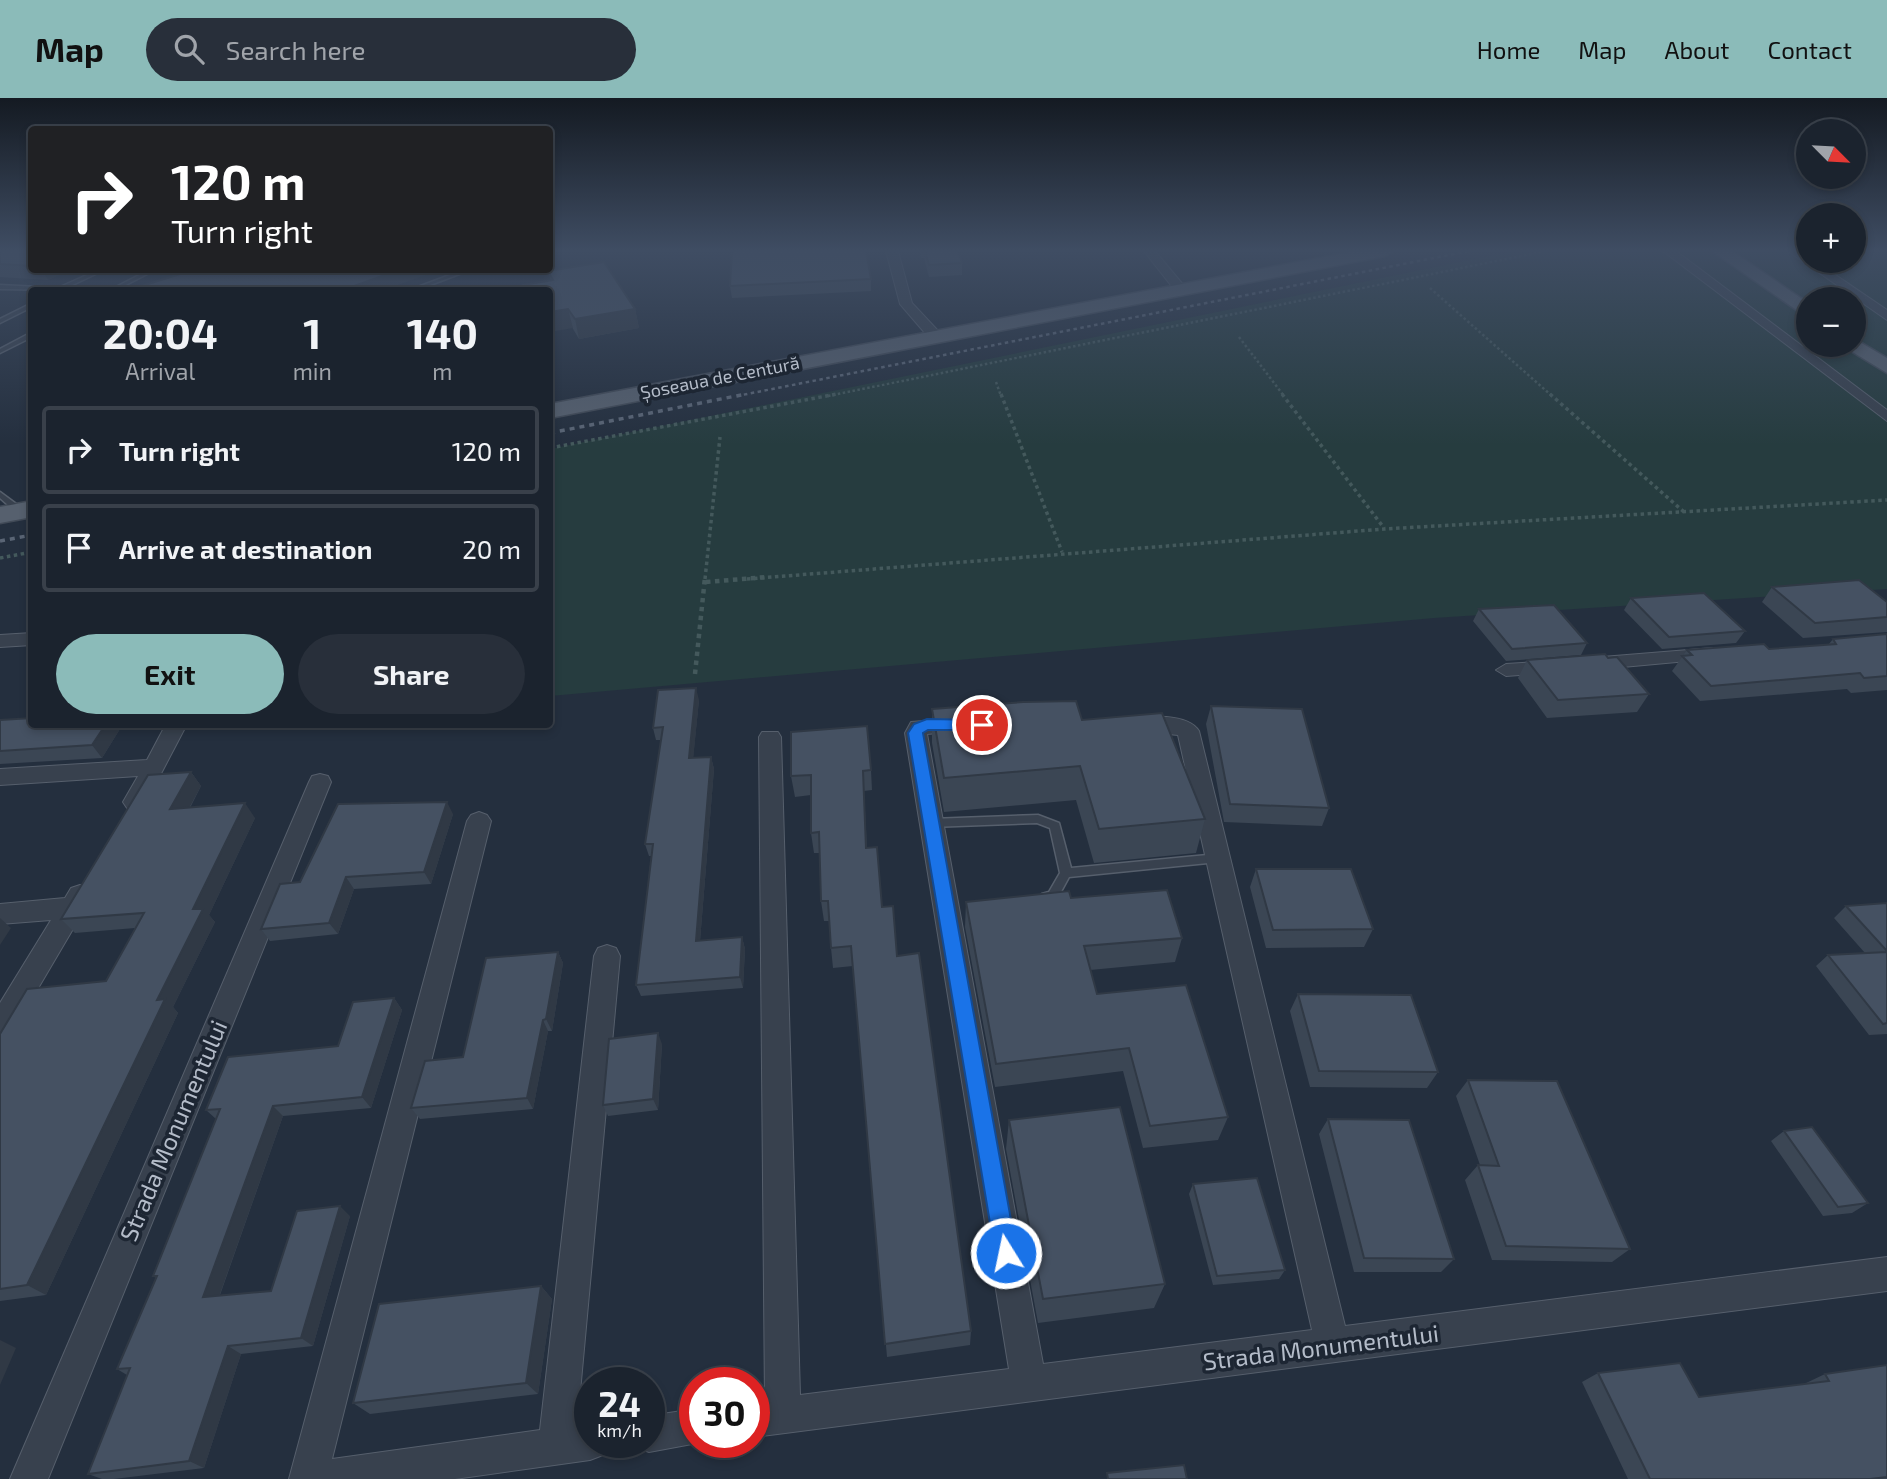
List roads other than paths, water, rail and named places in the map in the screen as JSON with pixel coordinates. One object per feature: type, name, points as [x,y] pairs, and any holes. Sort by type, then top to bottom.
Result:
[{"type":"main road","name":"Șoseaua de Centură","points":[[553,410],[1048,315]]},
{"type":"main road","points":[[1866,339],[1887,353]]},
{"type":"main road","points":[[1866,353],[1887,367]]},
{"type":"street","points":[[916,315],[936,337]]},
{"type":"street","points":[[1753,315],[1887,417]]},
{"type":"street","points":[[0,640],[28,639]]},
{"type":"street","points":[[1506,670],[1738,652]]},
{"type":"street","points":[[982,725],[927,724],[919,727],[916,733],[931,823],[953,908],[1029,1385]]},
{"type":"street","points":[[1105,725],[1173,725],[1188,731],[1333,1347]]},
{"type":"street","points":[[125,822],[175,728]]},
{"type":"street","points":[[768,1367],[770,737]]},
{"type":"street","points":[[0,777],[155,767]]},
{"type":"street","name":"Strada Monumentului","points":[[29,1479],[320,782]]},
{"type":"street","points":[[308,1479],[479,821]]},
{"type":"street","points":[[3,1017],[92,876]]},
{"type":"street","points":[[0,914],[72,908]]},
{"type":"street","points":[[320,1479],[573,1444],[607,956]]},
{"type":"street","name":"Strada Monumentului","points":[[770,1417],[1333,1347],[1887,1274]]},
{"type":"lane","points":[[0,351],[28,336]]},
{"type":"lane","points":[[0,494],[17,512]]},
{"type":"lane","points":[[931,823],[1038,819],[1055,827],[1066,873],[1053,896],[1027,899]]},
{"type":"lane","points":[[1066,873],[1218,858]]},
{"type":"railway","points":[[737,396],[1144,315]]},
{"type":"railway","points":[[553,432],[746,394]]},
{"type":"railway","points":[[0,541],[28,536]]}]
